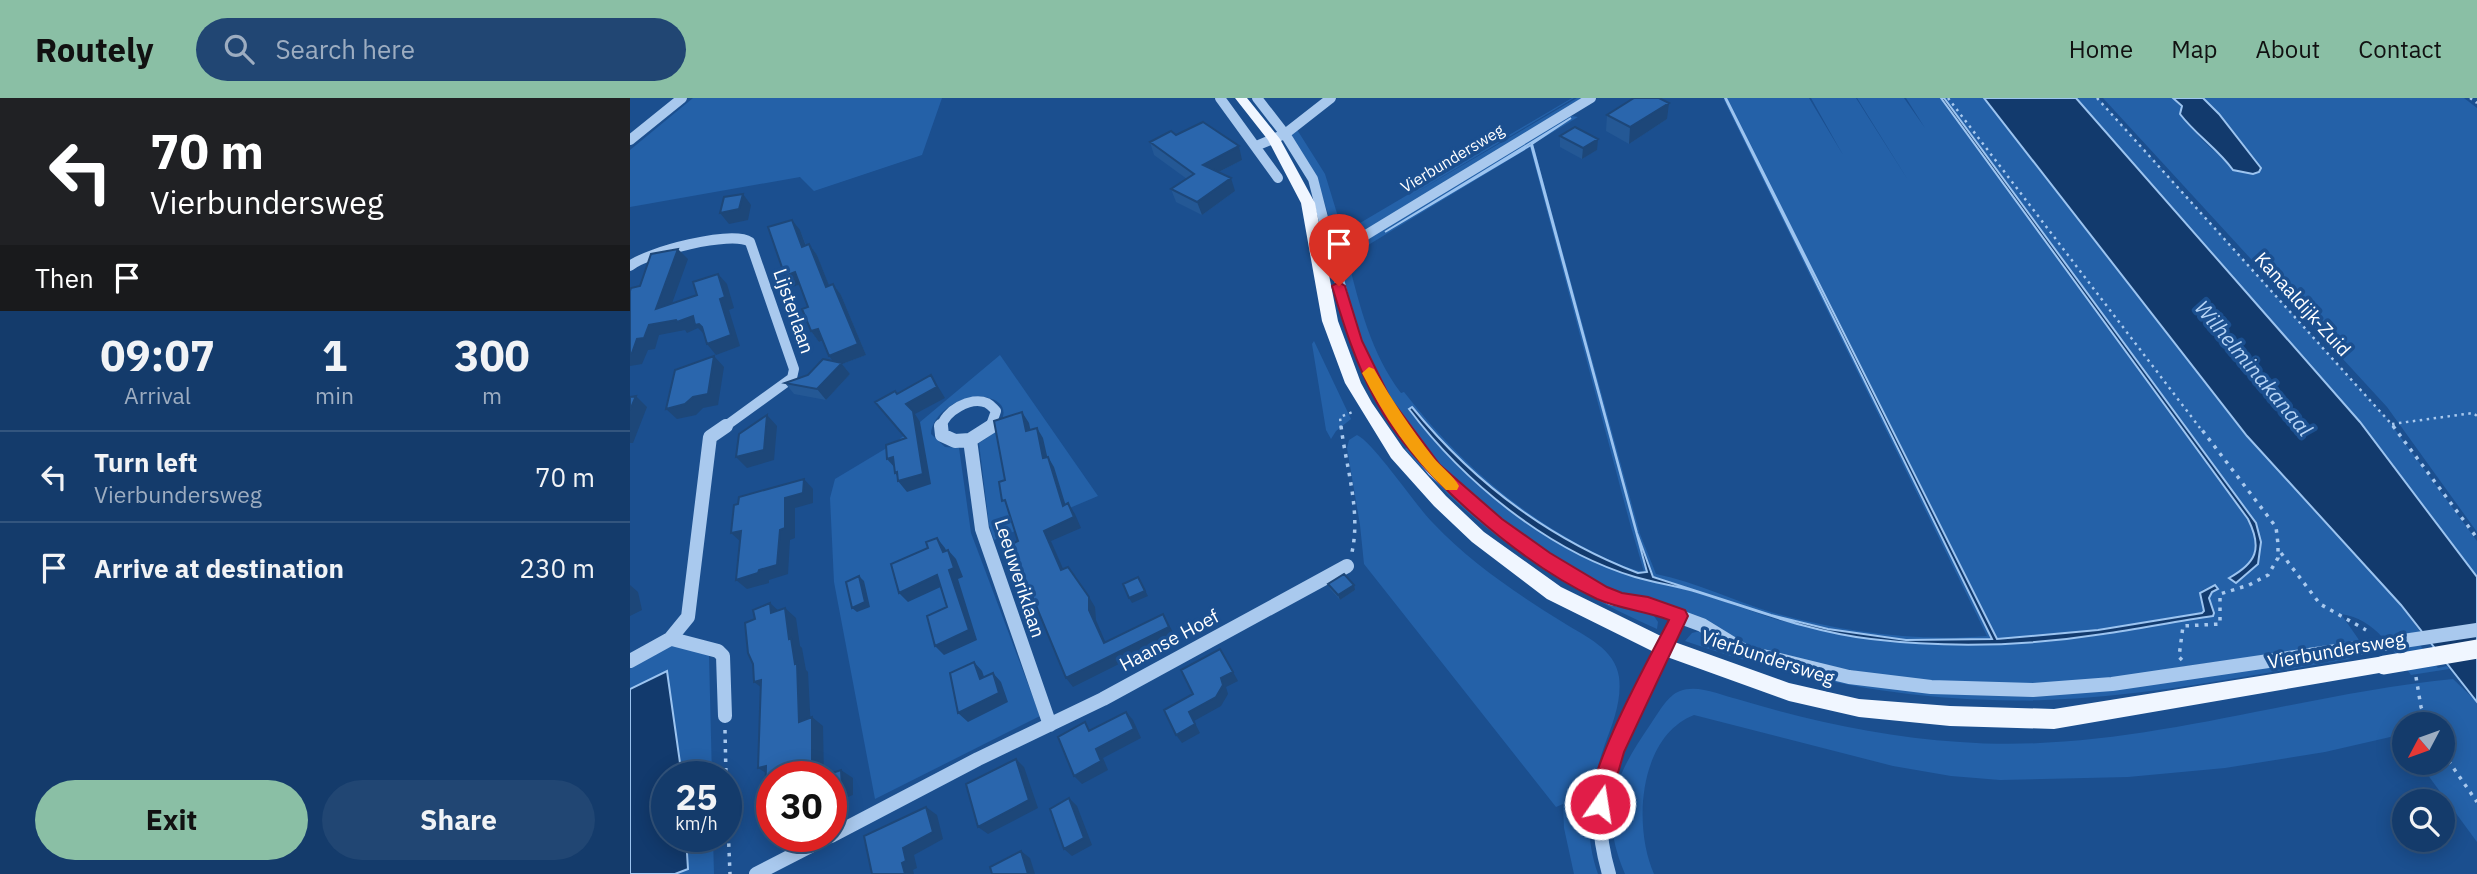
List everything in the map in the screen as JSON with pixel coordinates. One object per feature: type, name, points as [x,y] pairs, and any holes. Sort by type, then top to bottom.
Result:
[{"type":"main road","name":"Vierbundersweg","points":[[1241,98],[1280,137],[1308,203],[1330,321],[1353,383],[1366,407],[1408,466],[1478,537],[1554,593],[1663,647],[1789,692],[1859,708],[1950,716],[2054,719],[2477,649]]},
{"type":"street","points":[[630,140],[682,98]]},
{"type":"street","points":[[1220,98],[1278,178]]},
{"type":"street","name":"Vierbundersweg","points":[[1257,98],[1280,137],[1313,178],[1334,254],[1339,286],[1363,361],[1383,400],[1434,470],[1496,524],[1601,593],[1620,601],[1648,605],[1702,625],[1746,652],[1849,677],[1931,687],[2033,690],[2192,673],[2477,630]]},
{"type":"street","points":[[1256,146],[1280,137],[1331,98]]},
{"type":"street","name":"Vierbundersweg","points":[[1319,264],[1591,98]]},
{"type":"street","name":"Lijsterlaan","points":[[630,266],[641,256],[657,252],[744,238],[750,242],[793,369],[792,379],[710,437],[688,617],[680,633],[672,639]]},
{"type":"street","name":"Leeuweriklaan","points":[[970,440],[982,529],[1050,725]]},
{"type":"street","name":"Haanse Hoef","points":[[847,828],[1226,634],[1347,566]]},
{"type":"street","points":[[1609,874],[1600,834],[1603,783],[1615,750],[1679,616]]},
{"type":"street","points":[[630,661],[672,639],[718,651],[723,656],[725,716]]},
{"type":"street","name":"Haanse Hoef","points":[[756,874],[799,852]]},
{"type":"path","points":[[1948,98],[2276,527],[2281,553],[2271,574],[2252,584],[2220,594],[2220,624],[2183,625],[2179,657],[2192,673]]},
{"type":"path","name":"Kanaaldijk-Zuid","points":[[2097,98],[2392,424],[2477,538]]},
{"type":"path","points":[[2470,98],[2477,103]]},
{"type":"path","points":[[1347,566],[1355,546],[1354,521],[1340,417],[1366,407]]},
{"type":"path","points":[[2392,424],[2473,413],[2477,416]]},
{"type":"path","points":[[725,716],[726,761]]},
{"type":"path","points":[[2455,770],[2477,802]]},
{"type":"path","points":[[729,852],[730,874]]},
{"type":"shaded area","points":[[693,98],[942,98],[922,155],[814,191],[800,177],[630,207],[630,150]]},
{"type":"shaded area","points":[[1572,98],[1405,199],[1577,98],[1588,98],[1336,249],[1320,189],[1307,161],[1290,135],[1296,128],[1325,174],[1343,233]]},
{"type":"shaded area","points":[[1723,98],[1728,104],[1726,98],[1809,98],[1843,155],[1811,98],[1856,98],[1908,180],[1857,98],[1904,98],[1925,128],[1906,98],[1941,98],[2248,519],[2256,539],[2255,554],[2246,567],[2229,578],[2236,583],[2249,571],[2257,557],[2260,541],[2256,523],[1944,98],[1984,98],[2247,436],[2401,605],[2421,633],[2412,635],[2438,668],[2447,666],[2449,669],[2411,675],[2374,629],[2353,617],[2341,614],[2359,640],[2090,681],[2050,684],[1974,684],[1897,678],[1819,664],[1742,643],[1668,616],[1597,582],[1531,541],[1471,494],[1427,452],[1390,403],[1380,385],[1364,349],[1337,254],[1566,115],[1578,117],[1533,144],[1640,534],[1656,574],[1774,613],[1826,625],[1879,634],[1933,638],[1987,636]],"holes":[[[1734,114],[1997,639],[2098,630],[2202,613],[2202,590],[2215,585],[2209,598],[2213,616],[2051,640],[1944,644],[1869,639],[1778,620],[1699,593],[1636,577],[1530,524],[1466,473],[1430,436],[1409,409],[1413,408],[1462,461],[1514,506],[1572,543],[1604,559],[1638,573],[1647,572],[1531,145],[1521,149],[1532,143],[1637,533],[1653,577],[1771,615],[1828,629],[1906,640],[1992,639]],[[1530,147],[1629,520],[1644,572],[1609,560],[1551,528],[1504,495],[1462,457],[1404,392],[1401,393],[1391,378],[1374,346],[1357,295],[1348,260],[1350,256]]]},
{"type":"shaded area","points":[[2076,98],[2098,98],[2388,420],[2477,541],[2477,577],[2361,422]]},
{"type":"shaded area","points":[[2103,98],[2173,98],[2201,139],[2233,170],[2246,149],[2203,98],[2464,98],[2477,108],[2477,532],[2387,407]]},
{"type":"shaded area","points":[[1314,341],[1351,419],[1336,431],[1331,439],[1326,430],[1312,344]]},
{"type":"shaded area","points":[[1000,355],[1098,496],[994,540],[989,525],[979,443],[998,426],[1002,419],[1002,406],[985,397],[968,398],[943,412],[933,426],[931,434],[945,447],[959,448],[971,533],[1040,716],[875,799],[834,582],[830,498],[835,479],[895,443]]},
{"type":"shaded area","points":[[1381,405],[1482,519],[1652,613],[1658,622],[1657,629],[1553,575],[1489,530],[1432,478],[1405,449],[1407,447],[1379,406]]},
{"type":"shaded area","points":[[1357,435],[1374,450],[1433,523],[1463,551],[1512,589],[1590,638],[1612,659],[1619,677],[1618,703],[1595,776],[1590,808],[1590,841],[1598,874],[1574,874],[1564,828],[1563,804],[1556,807],[1364,564],[1347,448],[1349,440]]},
{"type":"shaded area","points":[[1700,631],[1724,645],[1955,694],[2348,655],[2350,659],[2121,695],[1999,700],[1907,694],[1818,679],[1685,641],[1692,633]]},
{"type":"shaded area","points":[[672,646],[708,653],[712,761],[680,761],[667,671],[630,689],[630,666]]},
{"type":"shaded area","points":[[2453,679],[2477,702],[2477,842],[2455,812],[2455,789],[2438,789],[2428,775],[2455,775],[2455,712],[2392,712],[2392,737],[2325,752],[2225,768],[2128,777],[2000,780],[1951,776],[1893,766],[1694,715],[1675,726],[1661,743],[1651,763],[1645,785],[1644,832],[1647,855],[1654,874],[1625,874],[1613,831],[1614,794],[1628,760],[1664,704],[1676,693],[1687,689],[1709,691],[1792,714],[1875,732],[1931,740],[2022,744],[2146,732],[2392,687]]},
{"type":"shaded area","points":[[687,852],[713,852],[714,874],[675,874],[688,869]]},
{"type":"water","points":[[1725,98],[1997,639],[2098,630],[2202,613],[2204,611],[2200,593],[2215,585],[2218,589],[2212,592],[2209,598],[2213,616],[2074,638],[2016,643],[1929,644],[1848,636],[1783,620],[1697,592],[1635,577],[1603,565],[1539,531],[1481,487],[1455,462],[1409,409],[1412,407],[1436,435],[1487,484],[1543,525],[1605,559],[1638,573],[1647,572],[1531,145],[1385,232],[1571,118],[1532,144],[1637,533],[1653,577],[1771,615],[1828,629],[1906,640],[1992,639]]},
{"type":"water","points":[[1941,98],[1944,98],[2256,523],[2261,542],[2258,564],[2236,583],[2229,578],[2251,561],[2256,547],[2248,519]]},
{"type":"water","name":"Wilhelminakanaal","points":[[1984,98],[2076,98],[2360,422],[2477,577],[2477,702],[2401,605],[2247,436]]},
{"type":"water","points":[[2173,98],[2203,98],[2219,114],[2261,168],[2259,172],[2253,174],[2233,170],[2186,122],[2180,114],[2182,106]]},
{"type":"water","points":[[667,671],[680,761],[651,761],[651,852],[687,852],[688,869],[675,874],[630,874],[630,689]]},
{"type":"building","points":[[1634,98],[1659,98],[1669,103],[1630,127],[1607,115]]},
{"type":"building","points":[[1203,122],[1239,146],[1203,165],[1231,178],[1197,202],[1171,189],[1194,174],[1150,142],[1171,131],[1176,135]]},
{"type":"building","points":[[1575,127],[1598,139],[1583,148],[1560,136]]},
{"type":"building","points":[[743,194],[739,209],[720,213],[724,197]]},
{"type":"building","points":[[792,220],[802,247],[809,244],[826,287],[833,284],[858,344],[829,356],[818,329],[811,331],[802,309],[808,307],[795,272],[785,276],[768,227]]},
{"type":"building","points":[[678,249],[656,309],[697,295],[693,282],[718,274],[725,297],[720,299],[731,335],[707,344],[702,327],[695,325],[693,316],[677,322],[649,325],[644,338],[637,339],[630,354],[631,288],[640,286],[651,254]]},
{"type":"building","points":[[714,356],[708,394],[693,397],[685,404],[666,409],[675,370]]},
{"type":"building","points":[[823,359],[842,363],[817,389],[785,383],[808,375]]},
{"type":"building","points":[[931,375],[937,387],[906,404],[913,411],[923,474],[898,481],[893,457],[887,459],[886,445],[906,438],[875,402],[895,391],[897,394]]},
{"type":"building","points":[[636,396],[630,410],[630,397]]},
{"type":"building","points":[[1022,412],[1026,431],[1037,428],[1043,458],[1048,457],[1063,506],[1068,503],[1074,517],[1044,531],[1061,570],[1068,567],[1089,597],[1089,610],[1104,643],[1163,614],[1169,627],[1066,678],[1015,555],[1012,544],[1018,541],[1005,500],[1002,501],[999,482],[1005,480],[994,421]]},
{"type":"building","points":[[767,415],[764,450],[736,457],[739,434]]},
{"type":"building","points":[[804,479],[803,493],[785,498],[785,528],[780,530],[777,565],[736,580],[741,531],[731,533],[734,505],[738,504],[739,497]]},
{"type":"building","points":[[937,538],[943,552],[948,550],[954,568],[949,570],[969,630],[935,646],[927,616],[947,607],[937,575],[899,593],[891,564],[928,548],[926,542]]},
{"type":"building","points":[[1344,574],[1354,585],[1338,595],[1328,584]]},
{"type":"building","points":[[859,576],[865,602],[852,608],[846,582]]},
{"type":"building","points":[[1138,577],[1145,591],[1129,598],[1123,584]]},
{"type":"building","points":[[770,603],[771,613],[785,608],[789,639],[791,638],[795,664],[797,663],[799,722],[812,717],[812,761],[758,761],[761,680],[754,682],[745,623],[755,619],[753,610]]},
{"type":"building","points":[[1220,649],[1233,672],[1221,678],[1223,685],[1216,697],[1189,712],[1195,724],[1176,735],[1164,710],[1193,694],[1181,670]]},
{"type":"building","points":[[974,662],[980,679],[993,673],[999,693],[958,713],[950,673]]},
{"type":"building","points":[[1126,712],[1134,729],[1096,749],[1101,761],[1074,776],[1058,737],[1085,722],[1089,731]]},
{"type":"building","points":[[1016,759],[1029,800],[978,827],[966,784]]},
{"type":"building","points":[[1069,798],[1084,838],[1064,849],[1050,809]]},
{"type":"building","points":[[926,807],[933,832],[903,848],[906,861],[902,863],[905,874],[872,874],[864,836]]},
{"type":"building","points":[[1021,851],[1028,874],[992,874],[990,867]]},
{"type":"slow traffic","points":[[1369,373],[1383,400],[1406,433],[1434,470],[1452,486]]},
{"type":"route","points":[[1339,286],[1355,341],[1383,400],[1434,470],[1496,524],[1601,593],[1620,601],[1648,605],[1679,616],[1615,750],[1603,783],[1600,804]]}]
